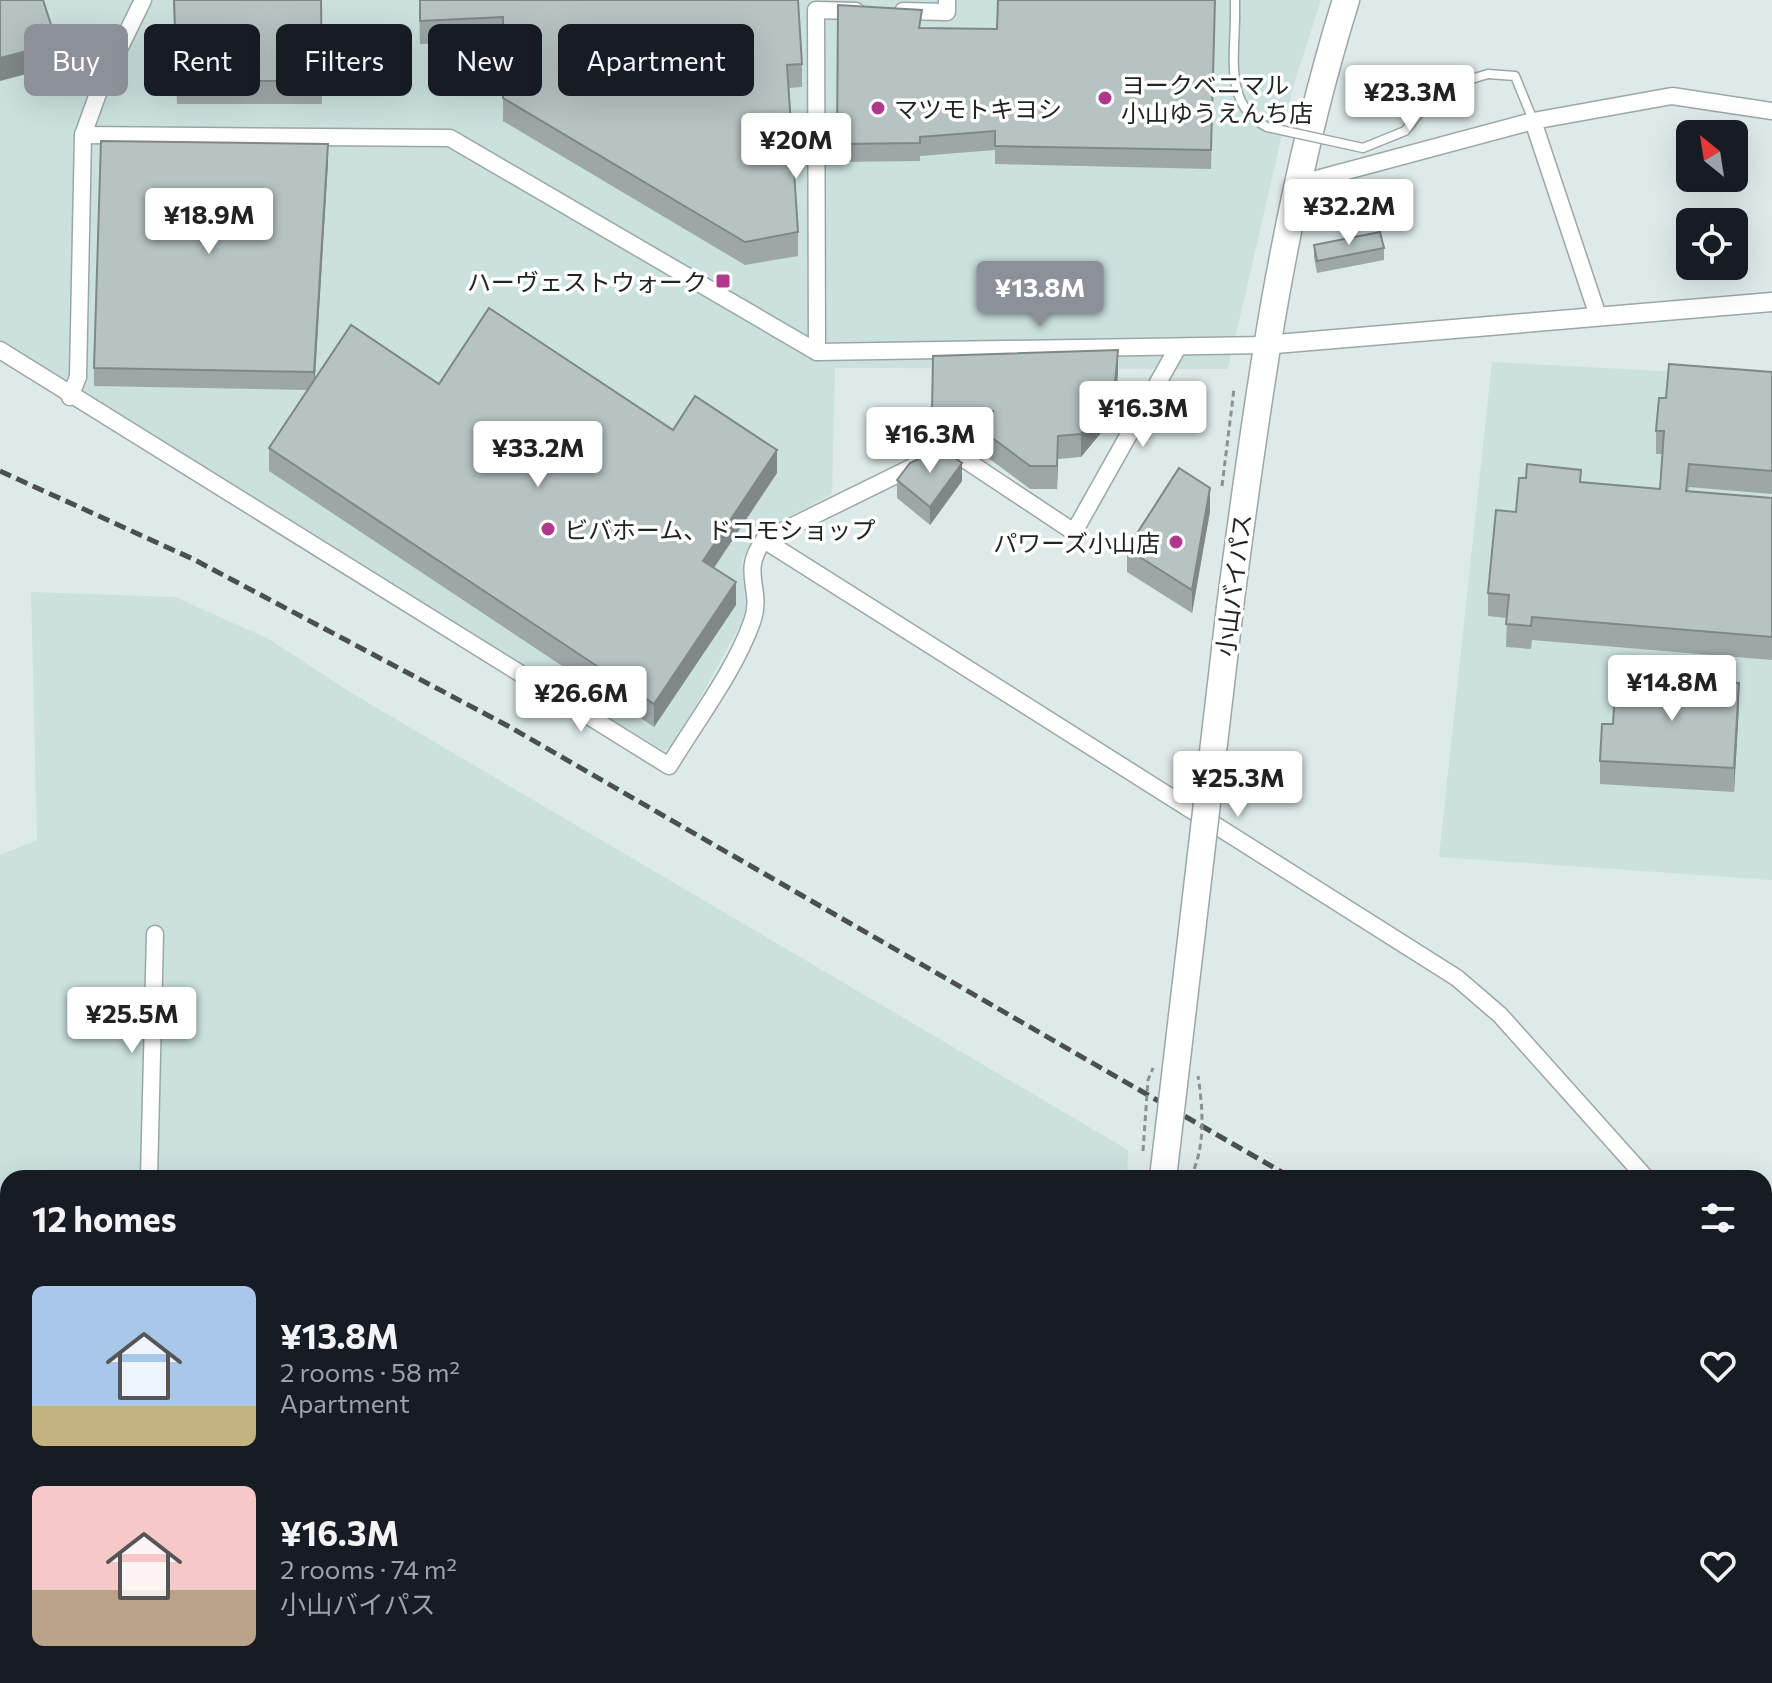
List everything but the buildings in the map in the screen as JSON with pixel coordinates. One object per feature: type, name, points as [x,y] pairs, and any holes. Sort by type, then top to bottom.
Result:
[{"type":"highway","name":"小山バイパス","points":[[1164,1170],[1230,607],[1265,345],[1298,184],[1346,0]]},
{"type":"street","points":[[70,397],[78,377],[83,135],[100,88],[143,0]]},
{"type":"street","points":[[817,352],[816,10],[947,12],[947,0]]},
{"type":"street","points":[[1298,184],[1533,121],[1672,96],[1772,111]]},
{"type":"street","points":[[1533,121],[1598,316]]},
{"type":"street","points":[[83,135],[450,138],[817,352],[1265,345],[1772,302]]},
{"type":"street","points":[[0,350],[70,397],[669,766],[749,630],[755,599],[751,565],[753,555],[764,540],[949,449],[1074,532],[1178,347]]},
{"type":"street","points":[[764,540],[1457,978],[1510,1026],[1639,1170]]},
{"type":"street","points":[[149,1170],[155,934]]},
{"type":"lane","points":[[1235,0],[1236,96],[1253,120],[1267,127],[1363,148],[1405,131],[1438,89],[1488,74],[1515,76],[1533,121]]},
{"type":"shaded area","points":[[0,0],[1321,0],[1293,87],[1228,369],[835,368],[832,494],[763,530],[750,543],[742,561],[747,600],[743,620],[674,745],[664,751],[82,395],[0,350]]},
{"type":"shaded area","points":[[1492,362],[1772,377],[1772,880],[1439,857]]},
{"type":"shaded area","points":[[31,592],[175,597],[269,639],[353,694],[1128,1150],[1127,1170],[0,1170],[0,855],[37,840]]},
{"type":"railway","points":[[0,471],[193,559],[508,726],[1278,1170]]},
{"type":"place","name":"ヨークベニマル 小山ゆうえんち店","points":[[1105,98]]},
{"type":"place","name":"マツモトキヨシ","points":[[878,108]]},
{"type":"place","name":"ハーヴェストウォーク","points":[[723,281]]},
{"type":"place","name":"ビバホーム、ドコモショップ","points":[[548,529]]},
{"type":"place","name":"パワーズ小山店","points":[[1176,542]]}]
